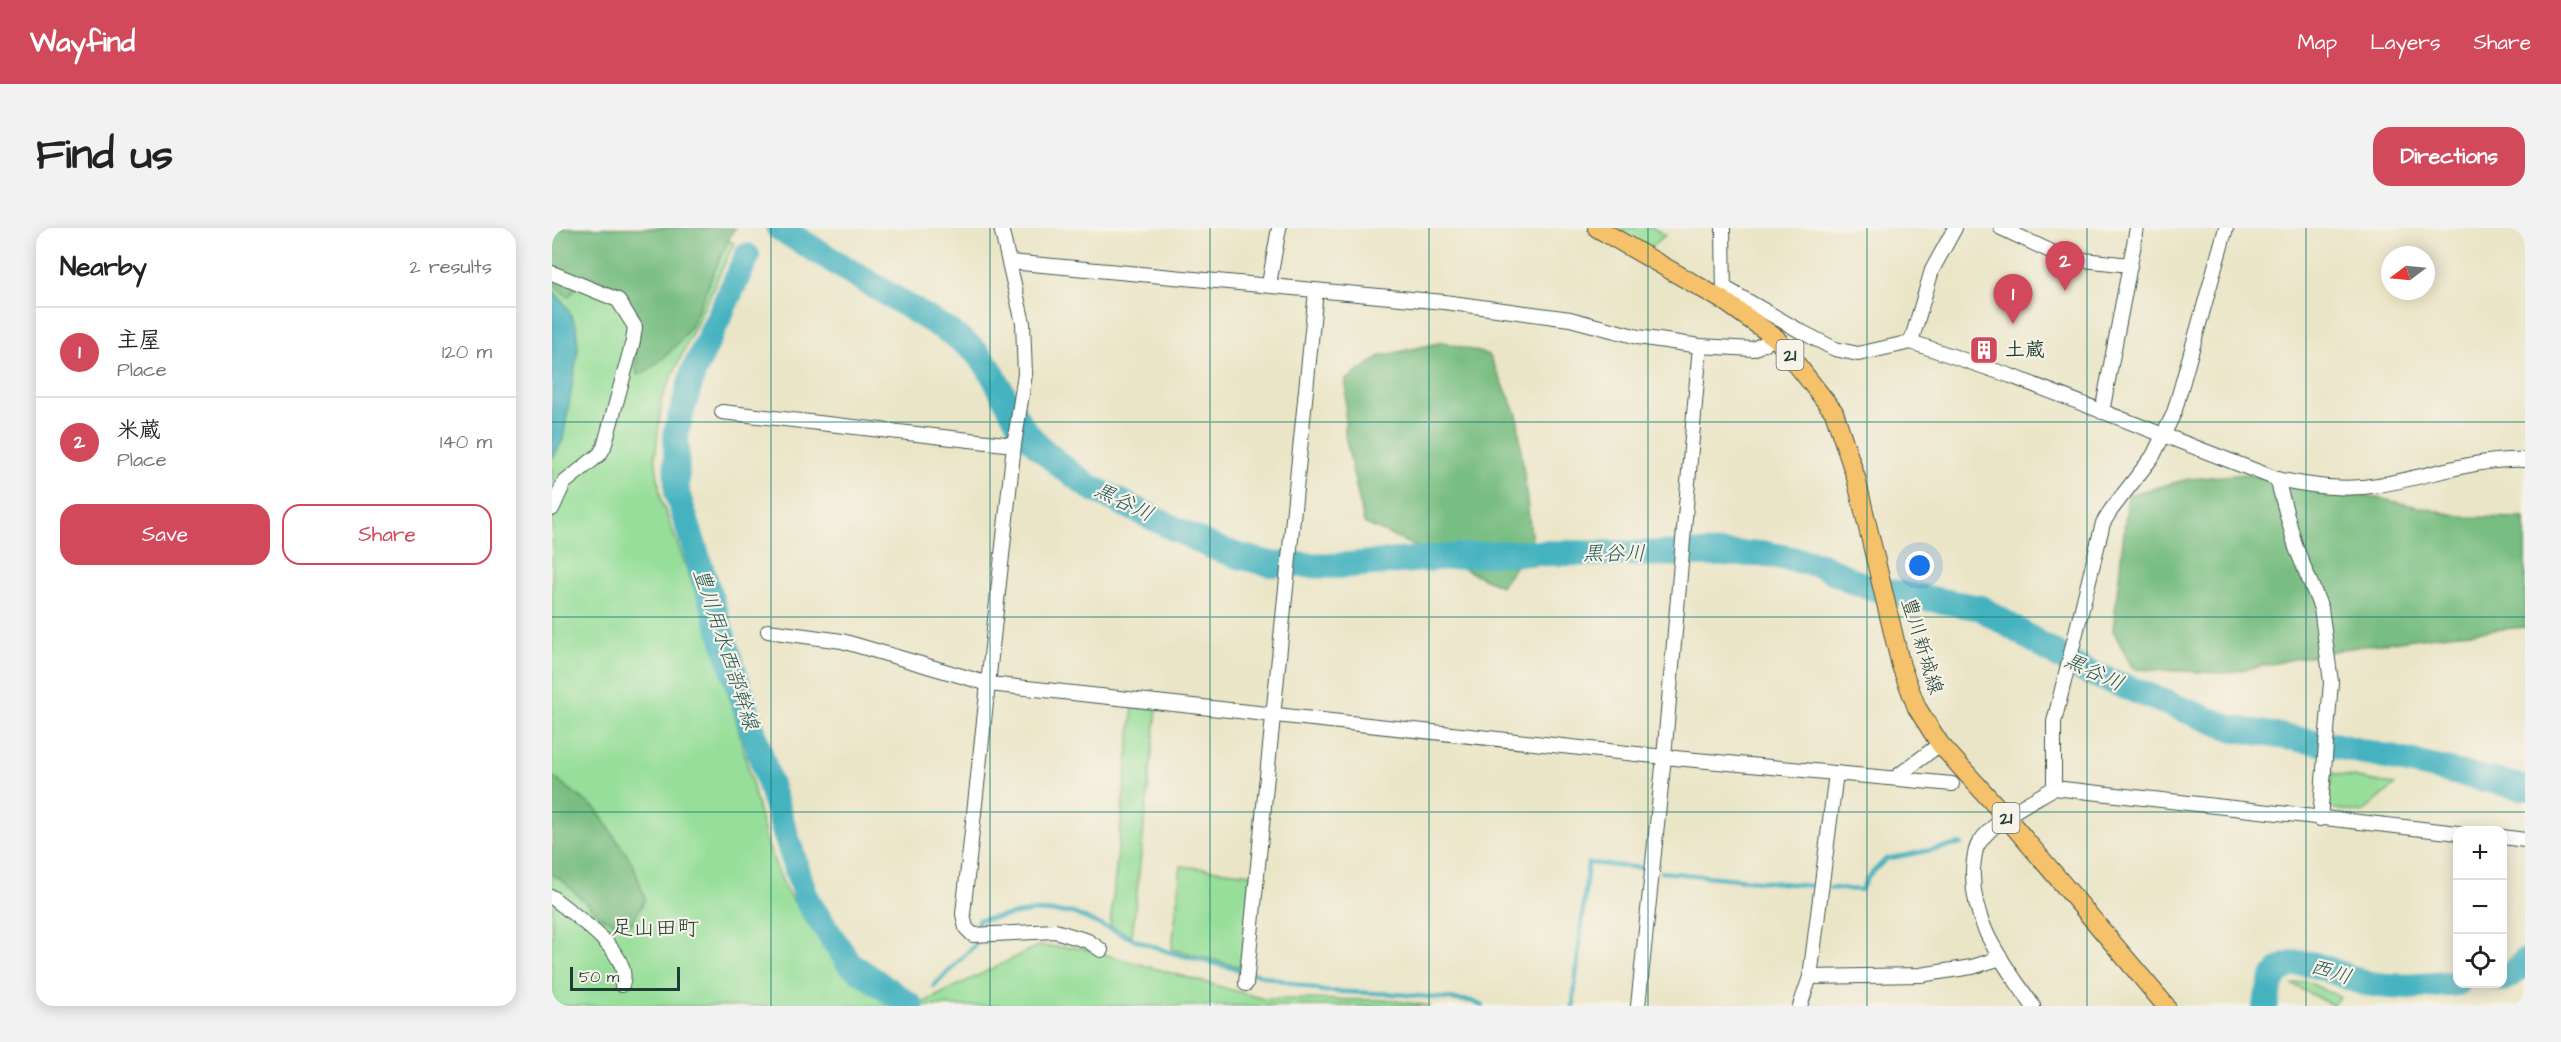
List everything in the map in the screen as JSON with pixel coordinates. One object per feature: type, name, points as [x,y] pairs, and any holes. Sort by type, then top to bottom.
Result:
[{"type":"main road","name":"豊川新城線","points":[[1597,228],[1725,294],[1776,338],[1834,412],[1856,478],[1901,666],[1917,708],[1940,744],[2166,1006]]},
{"type":"street","points":[[1001,228],[1023,323],[1025,374],[1014,445],[963,914],[966,928],[973,935],[1055,931],[1088,941],[1101,950]]},
{"type":"street","points":[[1269,284],[1279,228]]},
{"type":"street","points":[[1723,228],[1725,294],[1835,349],[1858,354],[1911,342],[2011,376],[2277,479],[2318,487],[2348,488],[2378,485],[2491,462],[2525,460]]},
{"type":"street","points":[[1911,342],[1932,270],[1955,228]]},
{"type":"street","points":[[2001,228],[2065,258],[2130,265]]},
{"type":"street","points":[[2102,412],[2137,228]]},
{"type":"street","points":[[2054,788],[2054,722],[2103,523],[2153,456],[2163,436],[2182,388],[2226,228]]},
{"type":"street","points":[[1010,262],[1269,284],[1316,291],[1444,302],[1570,319],[1638,337],[1700,346],[1753,349],[1776,338]]},
{"type":"street","points":[[552,273],[618,300],[635,327],[633,342],[604,447],[600,454],[564,483],[552,509]]},
{"type":"street","points":[[1246,984],[1316,291]]},
{"type":"street","points":[[1638,1006],[1664,757],[1700,346]]},
{"type":"street","points":[[722,412],[1014,445]]},
{"type":"street","points":[[2277,479],[2296,548],[2321,608],[2331,682],[2320,819]]},
{"type":"street","points":[[768,632],[842,641],[989,684],[1664,757],[1952,784]]},
{"type":"street","points":[[1895,778],[1940,744]]},
{"type":"street","points":[[1800,1006],[1810,977],[1836,773]]},
{"type":"street","points":[[2033,1006],[1979,921],[1972,889],[1976,849],[1988,832],[2054,788],[2453,833]]},
{"type":"street","points":[[2507,838],[2525,840]]},
{"type":"street","points":[[552,897],[608,942],[623,968],[625,978],[622,985]]},
{"type":"street","points":[[1810,977],[1920,975],[1972,967],[2001,958]]},
{"type":"green space","points":[[552,228],[698,228],[734,243],[662,398],[655,456],[661,500],[720,656],[767,843],[785,888],[809,926],[849,973],[903,1006],[552,1006]]},
{"type":"green space","points":[[552,228],[735,228],[689,328],[661,360],[637,375],[635,353],[637,313],[609,290],[580,284],[568,297],[552,283]]},
{"type":"green space","points":[[1621,228],[1653,228],[1665,235],[1649,249],[1620,231]]},
{"type":"green space","points":[[1443,342],[1489,355],[1517,414],[1532,544],[1501,586],[1364,523],[1345,435],[1346,380],[1381,356]]},
{"type":"green space","points":[[2245,474],[2313,484],[2465,517],[2525,518],[2525,627],[2449,634],[2343,649],[2227,673],[2133,669],[2113,630],[2128,495],[2189,479]]},
{"type":"green space","points":[[1133,707],[1157,709],[1132,936],[1110,926]]},
{"type":"green space","points":[[2332,773],[2395,785],[2362,813],[2328,808]]},
{"type":"green space","points":[[552,776],[596,809],[633,864],[645,899],[633,922],[625,927],[601,917],[562,880],[552,874]]},
{"type":"green space","points":[[1181,866],[1251,874],[1241,967],[1172,949]]},
{"type":"green space","points":[[1038,946],[1082,948],[1264,999],[1390,1000],[1431,1006],[916,1006]]},
{"type":"green space","points":[[2305,981],[2340,997],[2332,1005],[2293,985]]},
{"type":"water","points":[[552,289],[567,307],[576,326],[578,349],[563,440],[552,460]]},
{"type":"waterway","name":"黒谷川","points":[[779,228],[953,334],[975,351],[989,368],[1020,425],[1037,445],[1090,487],[1208,545],[1238,556],[1271,564],[1336,566],[1499,553],[1767,554],[1821,565],[1855,582],[1881,590],[1981,608],[2082,670],[2231,728],[2333,745],[2525,788]]},
{"type":"waterway","name":"豊川用水西部幹線","points":[[747,256],[693,373],[676,432],[677,493],[807,901],[849,963],[911,1006]]},
{"type":"waterway","points":[[1830,888],[1861,890],[1867,878],[1886,859],[1961,844]]},
{"type":"waterway","points":[[1573,1006],[1588,863],[1642,868]]},
{"type":"waterway","points":[[1661,872],[1814,886]]},
{"type":"waterway","points":[[934,986],[975,945],[978,920],[1035,911],[1073,913],[1169,952],[1323,991],[1397,994],[1471,1001],[1483,1006]]},
{"type":"waterway","name":"西川","points":[[2507,977],[2525,961]]},
{"type":"waterway","name":"西川","points":[[2265,1006],[2273,979],[2282,969],[2292,964],[2304,963],[2317,966],[2354,980],[2377,985],[2453,983]]},
{"type":"place","name":"米蔵","points":[[2065,291]]},
{"type":"place","name":"主屋","points":[[2013,324]]},
{"type":"place","name":"土蔵","points":[[1984,350]]},
{"type":"district","name":"足山田町","points":[[655,928]]}]
